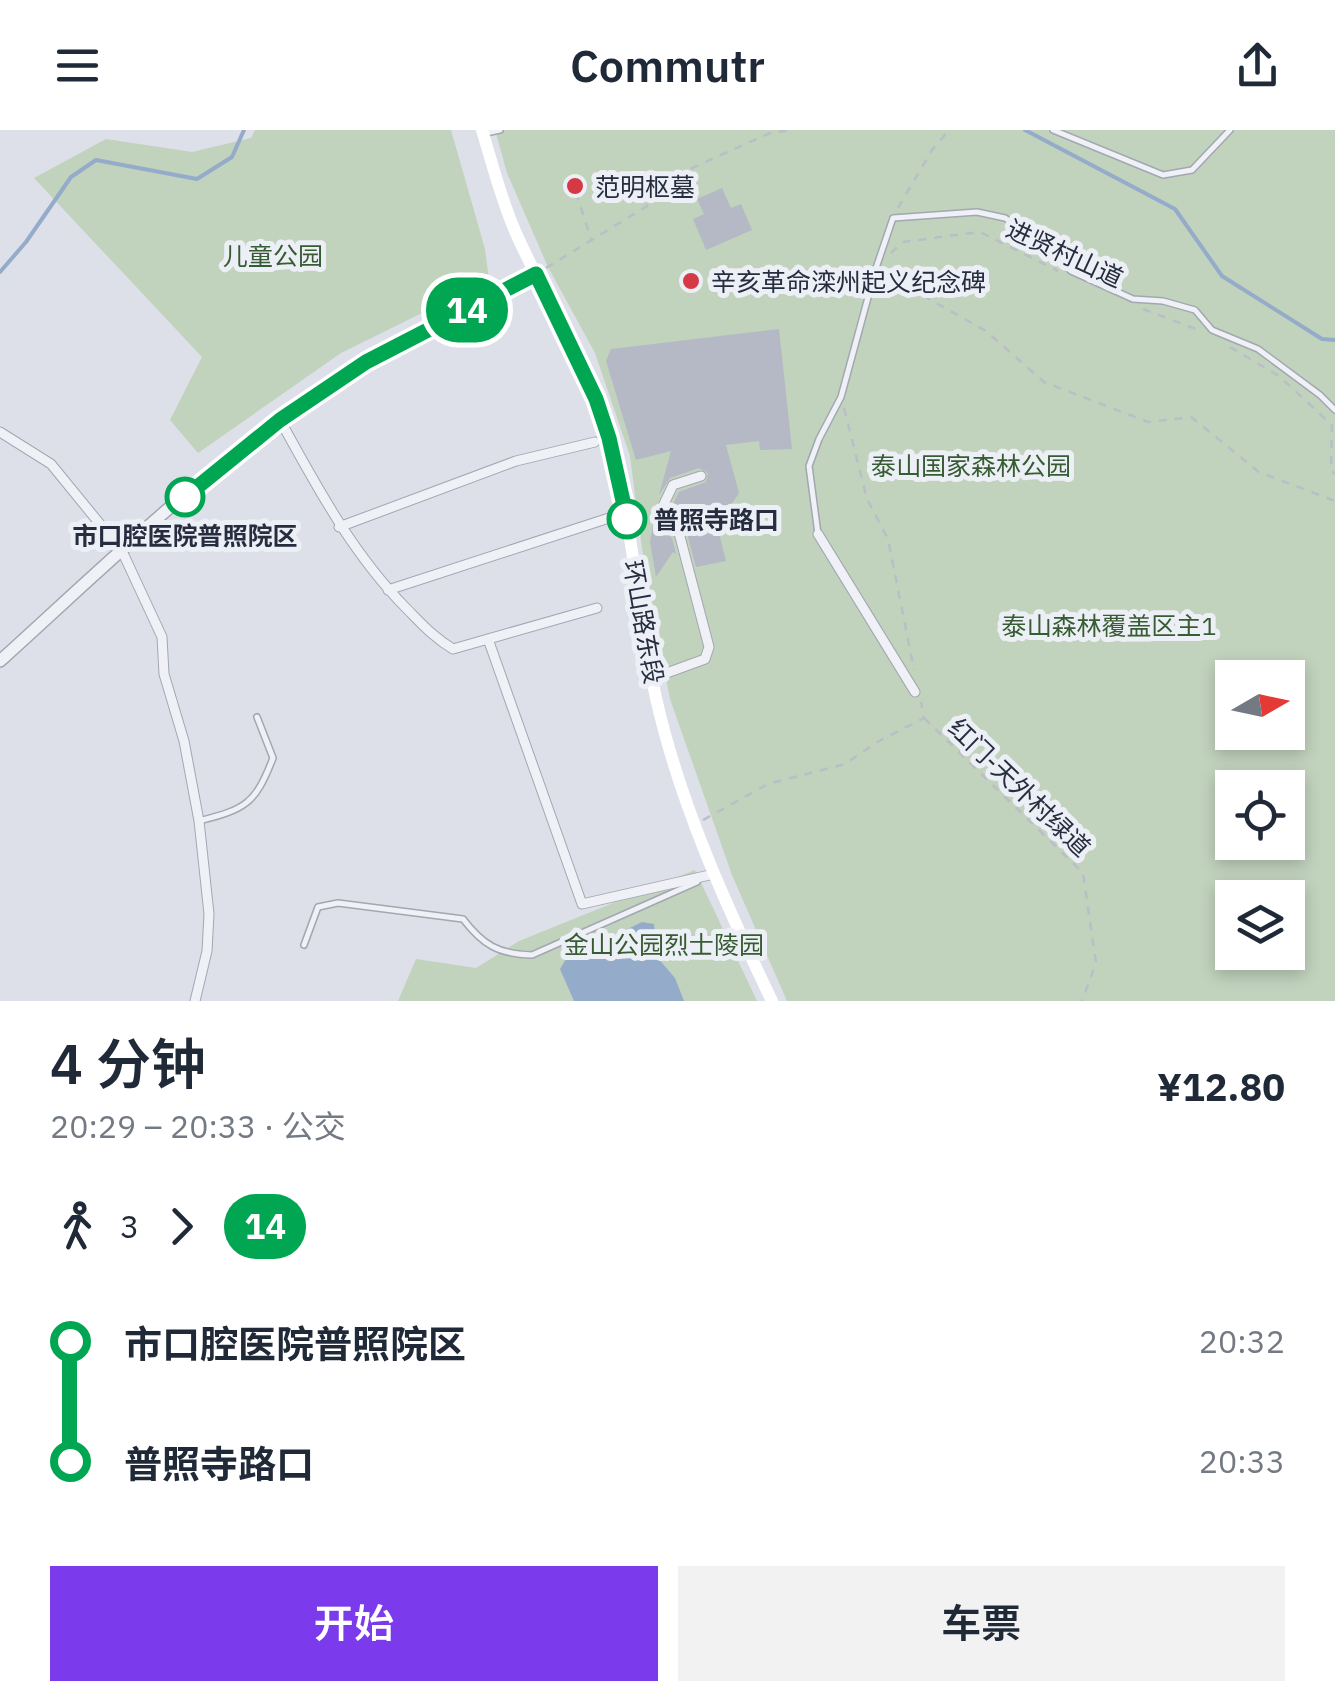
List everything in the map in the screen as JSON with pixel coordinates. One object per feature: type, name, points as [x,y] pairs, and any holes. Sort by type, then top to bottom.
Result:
[{"type":"main road","name":"环山路东段","points":[[482,132],[513,228],[596,399],[627,520],[653,678],[683,797],[772,1001]]},
{"type":"street","points":[[0,661],[122,551],[280,420],[366,362],[536,274]]},
{"type":"street","points":[[280,420],[339,527],[388,590],[438,640],[453,649],[597,608]]},
{"type":"street","points":[[0,432],[51,464],[122,551],[162,636],[164,674],[184,740],[198,822],[209,914],[207,951],[195,1001]]},
{"type":"street","points":[[339,527],[516,461],[595,442]]},
{"type":"street","points":[[653,678],[705,659],[709,647],[691,568],[679,533],[666,524],[664,504],[673,485],[701,476]]},
{"type":"street","points":[[388,590],[608,518]]},
{"type":"street","points":[[818,534],[915,692]]},
{"type":"street","points":[[488,639],[582,904],[714,874]]},
{"type":"lane","points":[[482,132],[500,130]]},
{"type":"lane","points":[[1053,130],[1164,175],[1192,170],[1230,130]]},
{"type":"lane","points":[[818,534],[810,466],[841,397],[893,218],[977,212],[1004,218],[1029,233],[1071,271],[1133,298],[1195,310],[1212,330],[1258,349],[1335,410]]},
{"type":"lane","points":[[198,822],[242,810],[264,782],[273,758],[257,716]]},
{"type":"lane","points":[[304,945],[318,908],[338,903],[463,919],[480,941],[510,954],[532,954],[714,874]]},
{"type":"path","points":[[536,274],[647,206],[692,168],[770,134],[790,130]]},
{"type":"path","points":[[893,218],[932,150],[949,130]]},
{"type":"path","points":[[576,192],[592,240]]},
{"type":"path","name":"进贤村山道","points":[[876,268],[902,242],[980,232],[1070,277]]},
{"type":"path","points":[[876,268],[986,330],[1044,382],[1148,422],[1191,417],[1259,472],[1335,501]]},
{"type":"path","name":"进贤村山道","points":[[1132,304],[1204,332]]},
{"type":"path","points":[[1219,340],[1279,376],[1332,425],[1335,474]]},
{"type":"path","name":"红门-天外村绿道","points":[[924,718],[1082,873],[1096,963],[1082,1001]]},
{"type":"green space","name":"儿童公园","points":[[255,130],[451,130],[485,249],[489,280],[341,353],[198,453],[170,420],[202,357],[34,178],[106,139],[192,152],[251,138]]},
{"type":"green space","name":"泰山国家森林公园","points":[[495,130],[1335,130],[1335,1001],[787,1001],[732,875],[670,699],[645,571],[630,456],[595,353],[548,267],[507,173]]},
{"type":"green space","name":"金山公园烈士陵园","points":[[695,870],[757,1001],[398,1001],[416,959],[476,968],[519,941]]},
{"type":"water","points":[[642,922],[654,924],[657,957],[675,978],[684,1001],[574,1001],[560,969],[566,959]]},
{"type":"building","points":[[722,188],[731,208],[741,204],[752,230],[706,250],[693,219],[704,214],[697,199]]},
{"type":"building","points":[[779,329],[792,449],[760,450],[759,441],[726,445],[739,493],[717,525],[726,561],[696,567],[686,530],[673,519],[672,506],[679,492],[706,482],[708,473],[699,468],[670,478],[659,495],[671,451],[636,460],[606,361],[611,349]]},
{"type":"building","points":[[656,507],[658,527],[672,538],[676,554],[673,552],[656,577],[650,542]]},
{"type":"waterway","points":[[0,272],[71,177],[96,160],[197,179],[232,157],[244,130]]},
{"type":"waterway","points":[[1025,130],[1175,209],[1222,276],[1322,339],[1335,340]]},
{"type":"bus line","name":"14","points":[[185,497],[280,420],[366,362],[536,274],[596,399],[627,519]]},
{"type":"place","name":"范明枢墓","points":[[575,186]]},
{"type":"place","name":"辛亥革命滦州起义纪念碑","points":[[691,281]]},
{"type":"place","name":"市口腔医院普照院区","points":[[185,497]]},
{"type":"place","name":"普照寺路口","points":[[627,519]]},
{"type":"park label","name":"泰山森林覆盖区主1","points":[[1109,625]]}]
